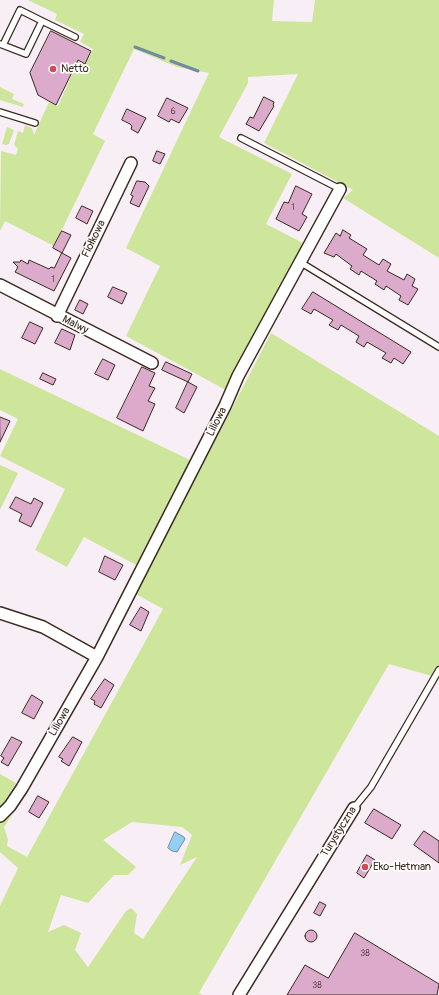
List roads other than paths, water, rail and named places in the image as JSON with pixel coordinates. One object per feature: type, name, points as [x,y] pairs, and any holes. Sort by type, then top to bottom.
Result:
[{"type":"street","name":"Fiołkowa","points":[[57,316],[131,163]]},
{"type":"street","name":"Liliowa","points":[[0,816],[10,806],[22,788],[97,657],[225,406],[238,376],[340,189]]},
{"type":"street","name":"Malwy","points":[[0,285],[57,316],[152,363]]},
{"type":"street","points":[[0,613],[42,627],[97,657]]},
{"type":"street","name":"Turystyczna","points":[[239,995],[354,808]]},
{"type":"lane","points":[[42,21],[26,54],[1,45],[20,10],[75,37]]},
{"type":"lane","points":[[0,112],[35,124]]},
{"type":"lane","points":[[241,138],[340,189]]},
{"type":"lane","points":[[300,262],[439,347]]},
{"type":"lane","name":"Turystyczna","points":[[354,808],[371,787],[439,670]]},
{"type":"water","points":[[175,832],[185,839],[177,852],[168,848]]},
{"type":"waterway","points":[[135,47],[164,58]]},
{"type":"waterway","points":[[171,61],[198,71]]},
{"type":"place","name":"Netto","points":[[53,69]]},
{"type":"place","name":"Eko-Hetman","points":[[365,867]]}]
